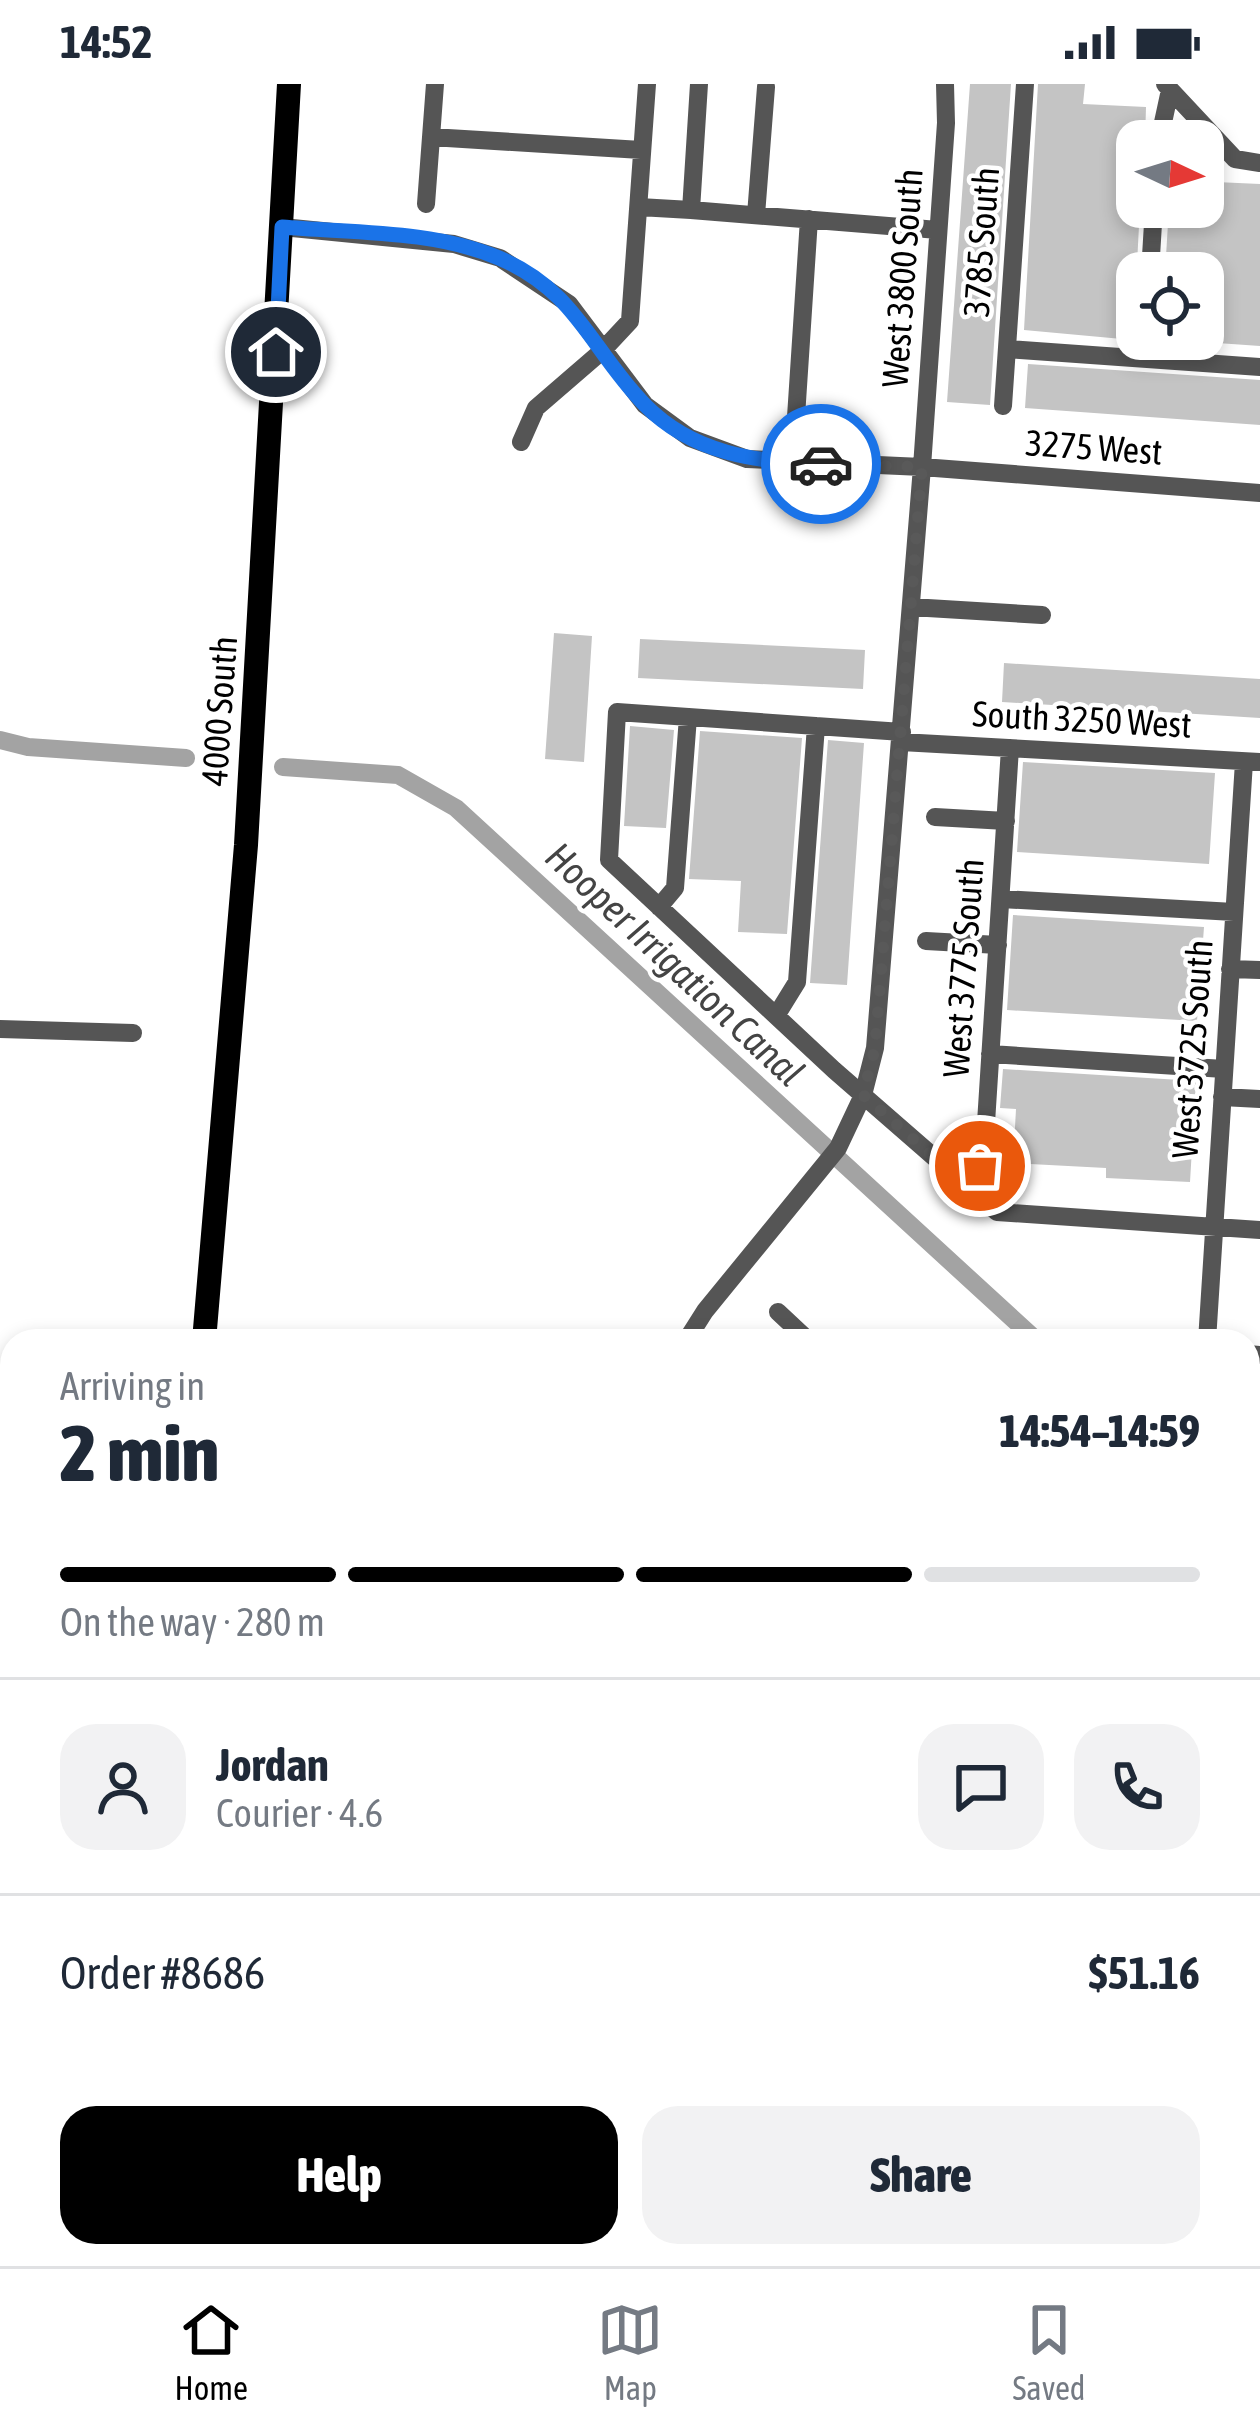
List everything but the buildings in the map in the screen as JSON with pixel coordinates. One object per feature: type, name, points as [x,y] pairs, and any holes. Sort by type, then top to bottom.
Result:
[{"type":"main road","name":"4000 South","points":[[205,1329],[245,867],[289,84]]},
{"type":"street","points":[[426,204],[435,84]]},
{"type":"street","points":[[521,442],[536,408],[602,352],[630,321],[647,84]]},
{"type":"street","points":[[691,210],[699,84]]},
{"type":"street","name":"West 3800 South","points":[[694,1329],[838,1148],[859,1104],[875,1048],[922,467],[945,84]]},
{"type":"street","name":"3785 South","points":[[1003,406],[1025,84]]},
{"type":"street","points":[[756,215],[766,87]]},
{"type":"street","points":[[1162,120],[1167,87]]},
{"type":"street","points":[[1167,87],[1234,159],[1260,163]]},
{"type":"street","points":[[431,137],[641,150]]},
{"type":"street","points":[[639,206],[938,230]]},
{"type":"street","points":[[796,417],[809,219]]},
{"type":"street","name":"3275 West","points":[[282,227],[454,244],[500,258],[569,304],[645,405],[716,451],[777,463],[922,467],[1260,493]]},
{"type":"street","points":[[1006,350],[1116,349]]},
{"type":"street","points":[[1216,360],[1260,367]]},
{"type":"street","points":[[911,607],[1042,615]]},
{"type":"street","name":"South 3250 West","points":[[659,907],[609,860],[616,712],[817,726],[1010,748],[1252,762]]},
{"type":"street","points":[[688,717],[675,888],[659,907],[776,1016],[859,1104],[1003,1214],[1260,1230]]},
{"type":"street","points":[[776,1016],[797,982],[817,726]]},
{"type":"street","name":"West 3775 South","points":[[963,1183],[976,1174],[984,1154],[1010,748]]},
{"type":"street","name":"West 3725 South","points":[[1208,1329],[1239,840],[1252,762]]},
{"type":"street","points":[[935,818],[1006,821]]},
{"type":"street","points":[[1239,840],[1260,841]]},
{"type":"street","points":[[1000,899],[1234,912]]},
{"type":"street","points":[[926,941],[998,945]]},
{"type":"street","points":[[1231,968],[1260,970]]},
{"type":"street","points":[[0,1029],[133,1034]]},
{"type":"street","points":[[990,1054],[1224,1069]]},
{"type":"street","points":[[1222,1097],[1260,1099]]},
{"type":"street","points":[[778,1312],[796,1329]]},
{"type":"waterway","name":"Hooper Irrigation Canal","points":[[0,740],[28,747],[186,758]]},
{"type":"waterway","name":"Hooper Irrigation Canal","points":[[283,767],[398,775],[456,808],[1024,1329]]},
{"type":"way so far","points":[[821,464],[922,467],[875,1048],[863,1095],[963,1183],[980,1166]]},
{"type":"route","points":[[276,352],[282,227],[454,244],[500,258],[569,304],[645,405],[690,438],[747,459],[821,464]]}]
